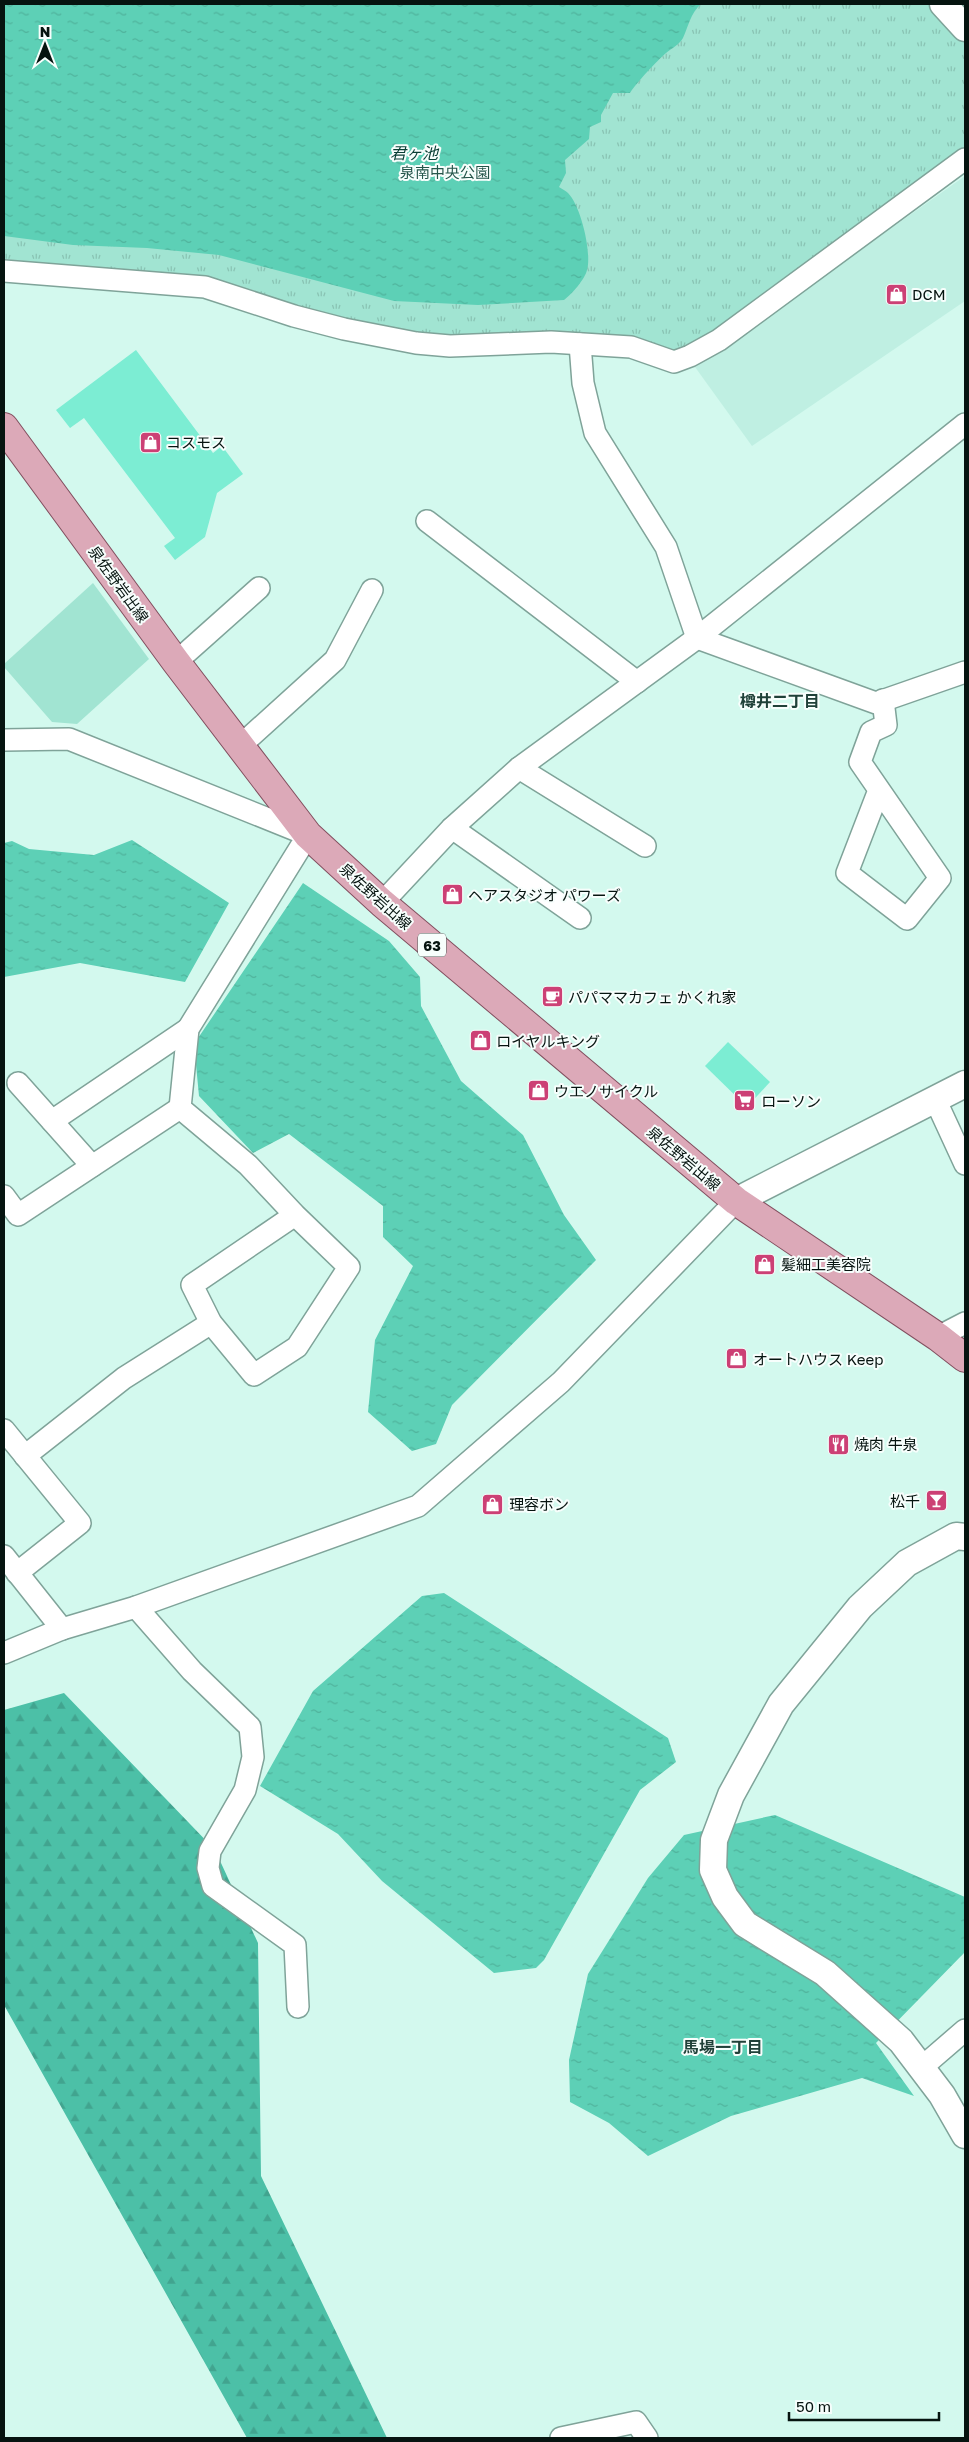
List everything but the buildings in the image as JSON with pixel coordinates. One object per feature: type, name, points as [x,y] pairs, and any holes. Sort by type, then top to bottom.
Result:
[{"type":"main road","name":"泉佐野岩出線","points":[[4,427],[176,662],[308,835],[382,903],[736,1201],[938,1337],[965,1358]]},
{"type":"street","points":[[943,4],[965,28]]},
{"type":"street","points":[[4,271],[75,278],[205,286],[294,316],[344,329],[416,343],[450,346],[551,342],[631,347],[674,362],[690,356],[719,340],[914,195],[965,160]]},
{"type":"street","points":[[580,344],[583,383],[595,433],[666,547],[697,638]]},
{"type":"street","points":[[382,903],[452,828],[519,768],[697,638],[965,424]]},
{"type":"street","points":[[427,521],[637,682]]},
{"type":"street","points":[[176,662],[259,588]]},
{"type":"street","points":[[240,746],[335,660],[372,590]]},
{"type":"street","points":[[697,638],[876,703],[965,672]]},
{"type":"street","points":[[879,790],[848,873],[907,919],[940,878],[860,762],[871,732],[886,725],[883,700]]},
{"type":"street","points":[[4,740],[69,739],[308,835],[188,1029],[52,1121]]},
{"type":"street","points":[[519,768],[645,846]]},
{"type":"street","points":[[452,828],[580,918]]},
{"type":"street","points":[[180,1108],[188,1029]]},
{"type":"street","points":[[18,1083],[92,1166]]},
{"type":"street","points":[[4,1653],[62,1629],[136,1607],[418,1506],[561,1382],[736,1201],[965,1084]]},
{"type":"street","points":[[936,1099],[965,1164]]},
{"type":"street","points":[[4,1196],[18,1215],[180,1108]]},
{"type":"street","points":[[180,1108],[248,1165],[295,1215],[349,1267],[297,1347],[254,1375],[211,1322],[192,1285],[295,1215]]},
{"type":"street","points":[[25,1456],[124,1378],[211,1322]]},
{"type":"street","points":[[938,1337],[965,1323]]},
{"type":"street","points":[[4,1430],[80,1524],[17,1573]]},
{"type":"street","points":[[965,1537],[956,1536],[907,1563],[860,1607],[781,1704],[731,1795],[714,1840],[713,1870],[725,1897],[745,1924],[825,1973],[901,2041],[942,2095],[965,2135]]},
{"type":"street","points":[[4,1556],[62,1629]]},
{"type":"street","points":[[136,1607],[192,1670],[250,1727],[253,1757],[245,1790],[210,1851],[208,1868],[213,1886],[295,1945],[298,2007]]},
{"type":"street","points":[[921,2068],[965,2030]]},
{"type":"street","points":[[560,2438],[636,2422],[647,2438]]},
{"type":"shaded area","points":[[965,176],[965,301],[752,446],[695,367]]},
{"type":"green space","name":"泉南中央公園","points":[[4,4],[965,4],[965,147],[691,347],[674,352],[439,341],[272,305],[4,266]]},
{"type":"green space","points":[[93,583],[149,659],[77,724],[52,722],[4,667],[4,664]]},
{"type":"green space","points":[[64,1693],[215,1850],[258,1943],[261,2176],[387,2438],[247,2438],[4,2005],[4,1710]]},
{"type":"water","name":"君ヶ池","points":[[4,4],[701,4],[692,16],[680,43],[657,62],[630,93],[613,93],[601,115],[601,122],[590,127],[589,139],[565,160],[566,173],[559,187],[573,199],[587,242],[587,270],[581,282],[564,300],[478,305],[394,301],[219,255],[147,248],[73,245],[4,236]]},
{"type":"water","points":[[132,840],[229,903],[185,982],[80,963],[4,977],[4,843],[12,841],[29,849],[94,855]]},
{"type":"water","points":[[303,883],[389,941],[420,977],[421,1006],[461,1081],[523,1135],[564,1215],[596,1260],[452,1405],[436,1444],[412,1451],[368,1412],[375,1340],[413,1266],[383,1237],[383,1206],[289,1134],[253,1153],[199,1096],[194,1044]]},
{"type":"water","points":[[444,1593],[668,1738],[676,1762],[640,1790],[544,1960],[536,1968],[494,1973],[382,1881],[338,1834],[260,1786],[313,1691],[422,1596]]},
{"type":"water","points":[[775,1815],[965,1897],[965,1952],[876,2043],[914,2096],[862,2078],[731,2116],[648,2156],[609,2123],[570,2102],[569,2060],[588,1974],[648,1878],[684,1835]]},
{"type":"place","name":"DCM","points":[[896,294]]},
{"type":"place","name":"コスモス","points":[[150,442]]},
{"type":"place","name":"ヘアスタジオ パワーズ","points":[[452,895]]},
{"type":"place","name":"パパママカフェ かくれ家","points":[[552,997]]},
{"type":"place","name":"ロイヤルキング","points":[[480,1041]]},
{"type":"place","name":"ウエノサイクル","points":[[538,1091]]},
{"type":"place","name":"ローソン","points":[[745,1101]]},
{"type":"place","name":"髪細工美容院","points":[[765,1264]]},
{"type":"place","name":"オートハウス Keep","points":[[737,1359]]},
{"type":"place","name":"焼肉 牛泉","points":[[838,1444]]},
{"type":"place","name":"松千","points":[[936,1501]]},
{"type":"place","name":"理容ボン","points":[[493,1504]]},
{"type":"district","name":"樽井二丁目","points":[[780,701]]},
{"type":"district","name":"馬場一丁目","points":[[723,2047]]}]
